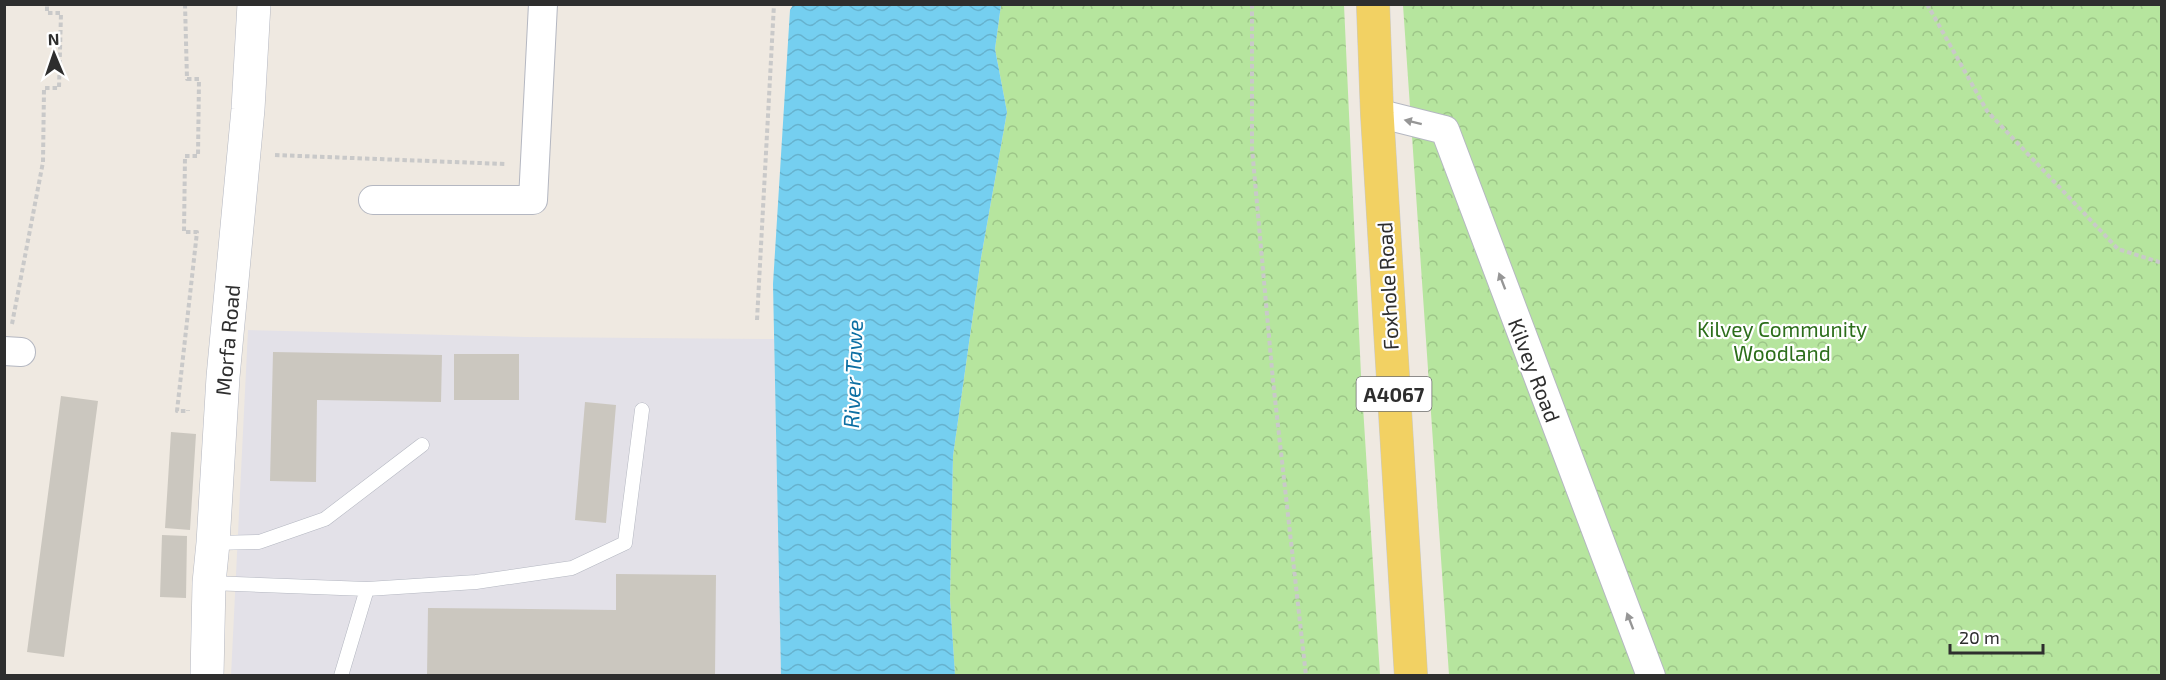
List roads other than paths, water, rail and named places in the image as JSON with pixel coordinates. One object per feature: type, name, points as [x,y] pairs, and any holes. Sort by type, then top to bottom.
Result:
[{"type":"main road","name":"A4067","points":[[1373,4],[1377,113]]},
{"type":"main road","name":"Foxhole Road","points":[[1377,113],[1411,675]]},
{"type":"street","name":"Morfa Road","points":[[207,675],[209,583],[223,376],[244,154],[254,4]]},
{"type":"street","points":[[373,200],[533,200],[543,4]]},
{"type":"street","name":"Kilvey Road","points":[[1377,113],[1445,130],[1651,675]]},
{"type":"lane","points":[[209,583],[367,589],[476,582],[572,568],[625,543],[642,410]]},
{"type":"lane","points":[[213,543],[259,542],[325,519],[422,445]]},
{"type":"lane","points":[[341,675],[367,589]]},
{"type":"water","name":"River Tawe","points":[[793,5],[1001,5],[995,49],[1007,112],[981,258],[953,456],[950,599],[955,675],[781,675],[773,284],[790,10]]},
{"type":"park label","name":"Kilvey Community Woodland","points":[[1782,340]]}]
